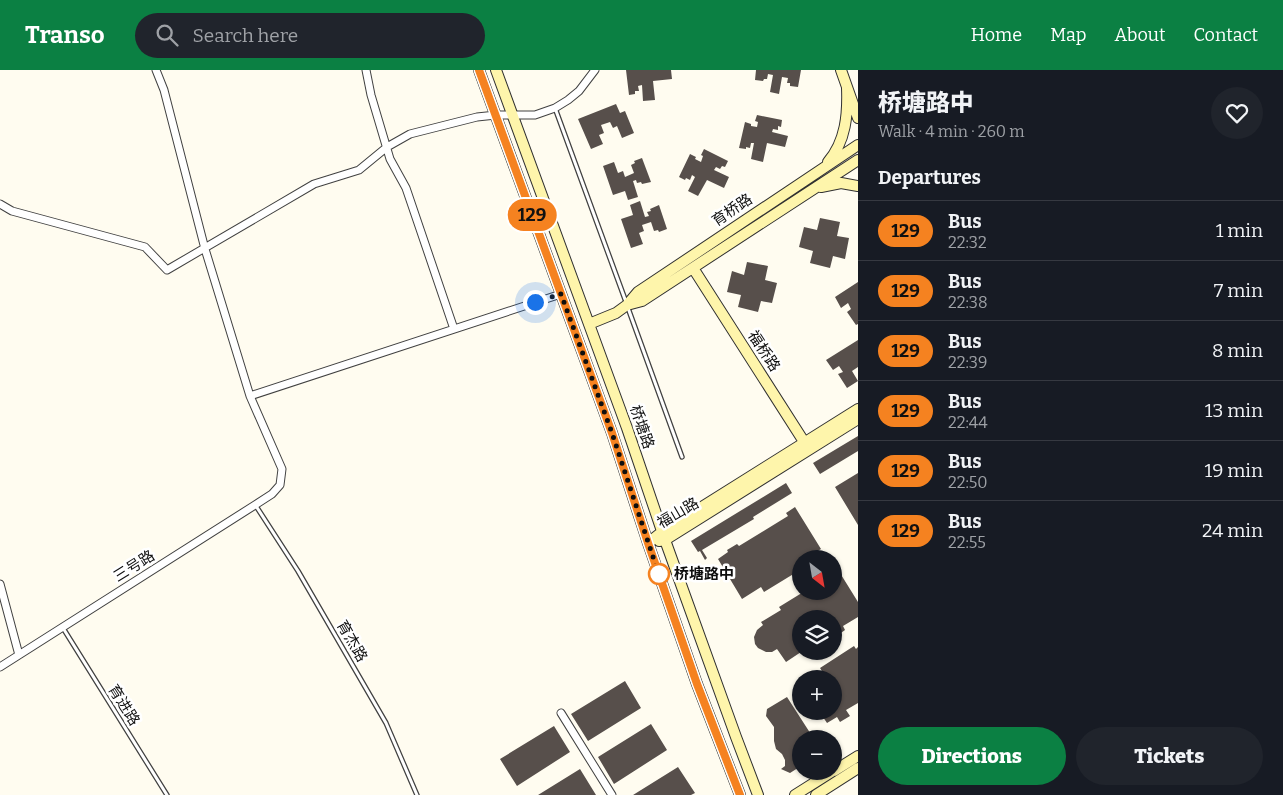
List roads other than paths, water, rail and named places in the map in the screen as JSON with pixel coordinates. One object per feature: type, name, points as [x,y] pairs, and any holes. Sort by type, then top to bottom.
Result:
[{"type":"street","points":[[156,70],[164,90],[205,249],[250,396],[561,294]]},
{"type":"street","points":[[366,70],[371,95],[390,159],[406,188],[454,329]]},
{"type":"street","name":"桥塘路","points":[[479,70],[612,433],[697,684],[740,795]]},
{"type":"street","name":"桥塘路","points":[[496,70],[627,428],[663,536],[758,795]]},
{"type":"street","points":[[0,204],[12,211],[145,247],[167,270],[314,184],[359,170],[387,147],[410,134],[477,117],[535,115],[555,108],[568,100],[579,91],[595,70]]},
{"type":"street","points":[[841,70],[858,118]]},
{"type":"street","points":[[823,168],[837,148],[845,126],[847,88]]},
{"type":"street","name":"育桥路","points":[[589,324],[616,313],[627,305],[638,292],[858,145]]},
{"type":"street","name":"育桥路","points":[[627,305],[642,301],[858,160]]},
{"type":"street","points":[[811,190],[841,183],[858,186]]},
{"type":"street","name":"福桥路","points":[[693,268],[807,446]]},
{"type":"street","name":"三号路","points":[[0,667],[255,505],[272,494],[280,486],[282,470],[250,396]]},
{"type":"street","name":"福山路","points":[[648,543],[663,536],[807,446],[858,409]]},
{"type":"street","name":"福山路","points":[[807,446],[858,419]]},
{"type":"street","points":[[0,584],[19,655]]},
{"type":"street","points":[[561,713],[612,795]]},
{"type":"street","points":[[842,766],[858,756]]},
{"type":"street","points":[[816,795],[858,768]]},
{"type":"street","points":[[794,795],[818,780]]},
{"type":"lane","points":[[555,108],[682,457]]},
{"type":"lane","name":"育杰路","points":[[255,505],[298,570],[386,723],[417,795]]},
{"type":"lane","name":"育进路","points":[[63,627],[167,795]]},
{"type":"place","name":"桥塘路中","points":[[659,574]]}]
